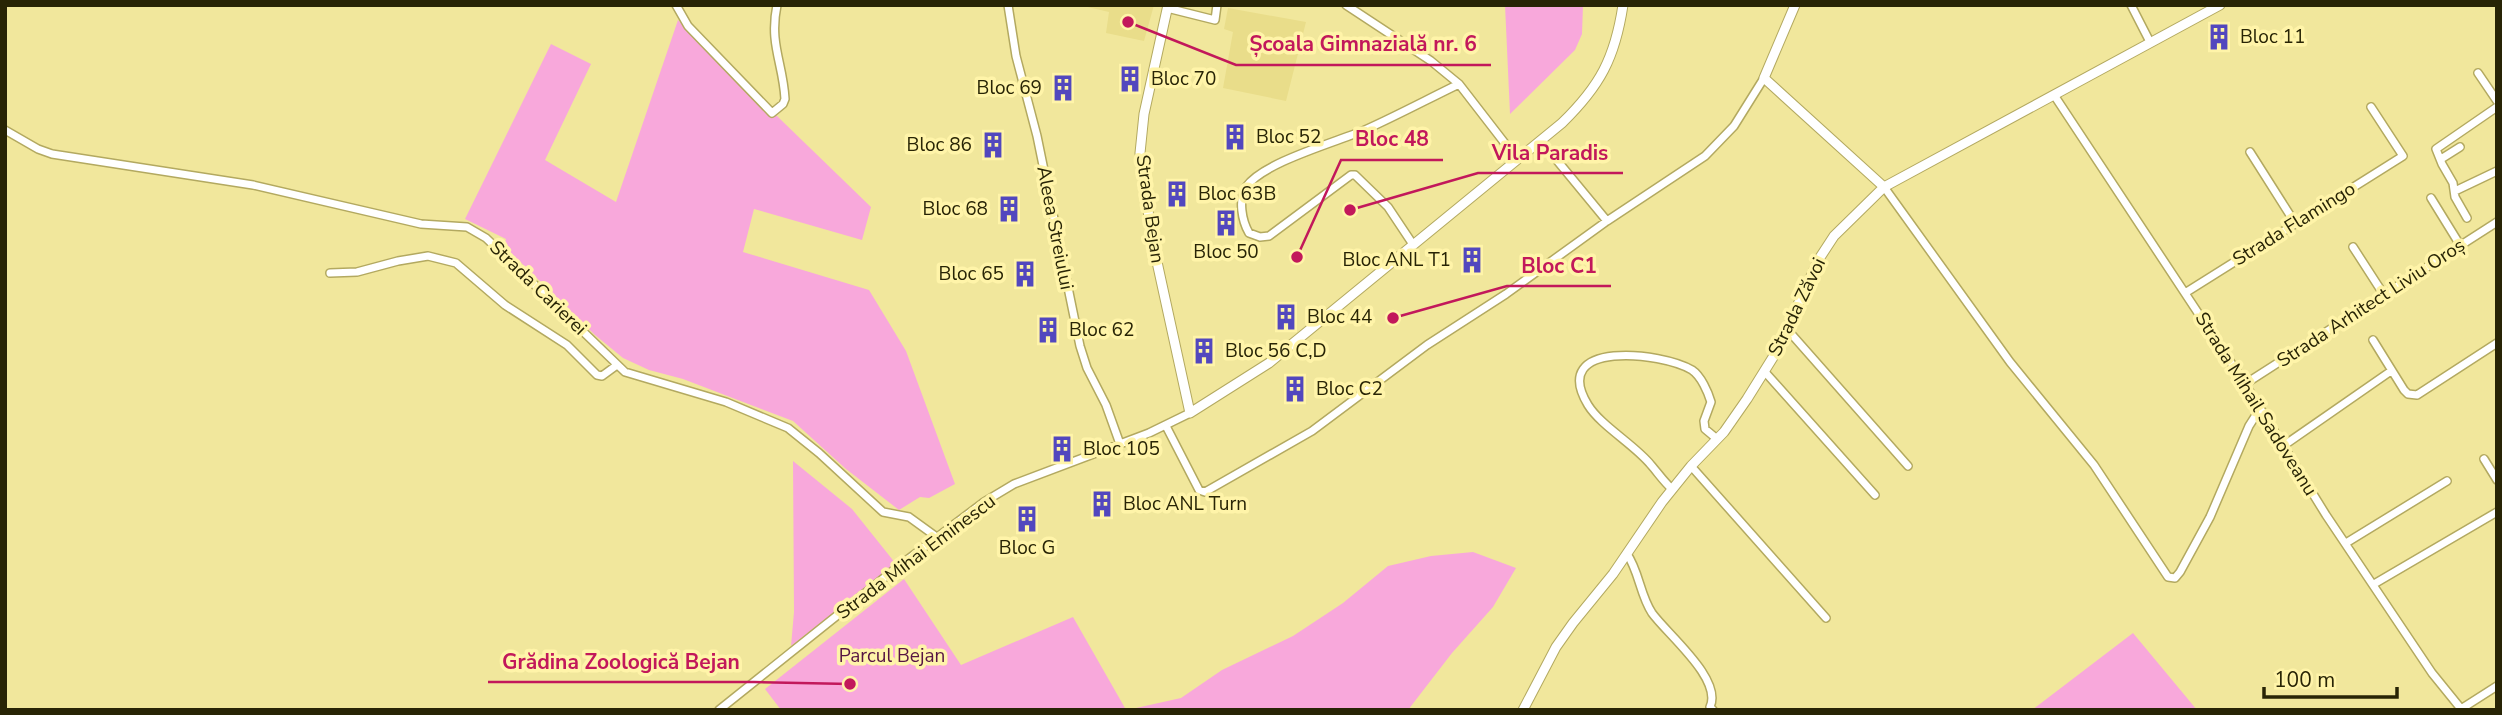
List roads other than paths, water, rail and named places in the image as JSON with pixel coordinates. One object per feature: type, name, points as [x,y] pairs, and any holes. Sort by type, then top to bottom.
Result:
[{"type":"street","points":[[676,5],[688,26],[772,113],[785,99],[774,44],[777,5]]},
{"type":"street","name":"Aleea Streiului","points":[[1008,5],[1016,56],[1037,136],[1080,346],[1120,444]]},
{"type":"street","points":[[1167,7],[1215,19],[1217,5]]},
{"type":"street","points":[[1346,5],[1431,61],[1459,84],[1517,159]]},
{"type":"street","name":"Strada Mihai Eminescu","points":[[719,710],[984,502],[1014,484],[1166,426],[1269,363],[1573,112],[1611,59],[1623,5]]},
{"type":"street","points":[[1166,426],[1199,490],[1205,492],[1312,431],[1427,345],[1506,294],[1607,221],[1705,156],[1734,126],[1764,78],[1795,5]]},
{"type":"street","points":[[2131,5],[2150,42]]},
{"type":"street","name":"Strada Zăvoi","points":[[1523,710],[1556,647],[1627,554],[1672,489],[1717,439],[1765,372],[1818,259],[1834,236],[1884,187],[2220,5]]},
{"type":"street","name":"Strada Bejan","points":[[1167,7],[1144,114],[1140,153],[1152,239],[1190,413]]},
{"type":"street","points":[[2478,73],[2497,101]]},
{"type":"street","points":[[1764,78],[1884,187],[2010,362],[2094,465],[2168,577],[2175,578],[2180,572],[2210,517],[2249,426],[2262,411]]},
{"type":"street","points":[[1412,243],[1388,207],[1355,175],[1351,175],[1269,236],[1254,236],[1245,227],[1242,194],[1253,180],[1275,166],[1367,129],[1459,84]]},
{"type":"street","name":"Strada Mihail Sadoveanu","points":[[2054,95],[2432,673],[2462,709]]},
{"type":"street","name":"Strada Flamingo","points":[[2185,293],[2403,156],[2371,107]]},
{"type":"street","points":[[2467,218],[2436,151],[2439,146],[2497,107]]},
{"type":"street","name":"Strada Carierei","points":[[5,130],[52,154],[253,185],[421,224],[467,228],[486,238],[625,372],[726,401],[788,428],[883,512],[909,517],[938,538]]},
{"type":"street","points":[[1541,141],[1607,221]]},
{"type":"street","points":[[2441,159],[2460,147]]},
{"type":"street","points":[[2250,152],[2295,223]]},
{"type":"street","points":[[2455,191],[2497,171]]},
{"type":"street","points":[[2431,198],[2460,245]]},
{"type":"street","name":"Strada Arhitect Liviu Oroș","points":[[2245,384],[2497,222]]},
{"type":"street","points":[[2353,247],[2384,295]]},
{"type":"street","points":[[330,273],[357,272],[428,256],[456,263],[505,305],[567,345],[597,375],[602,376],[617,365]]},
{"type":"street","points":[[1786,328],[1908,466]]},
{"type":"street","points":[[2372,340],[2408,394],[2422,394],[2497,343]]},
{"type":"street","points":[[1672,489],[1651,465],[1590,408],[1581,382],[1586,366],[1599,357],[1628,355],[1664,360],[1692,370],[1699,377],[1711,402],[1704,421],[1705,429],[1717,439]]},
{"type":"street","points":[[2283,446],[2391,371]]},
{"type":"street","points":[[1765,372],[1875,495]]},
{"type":"street","points":[[2484,459],[2497,480]]},
{"type":"street","points":[[1691,466],[1826,618]]},
{"type":"street","points":[[2346,543],[2448,481]]},
{"type":"street","points":[[2374,583],[2497,512]]},
{"type":"street","points":[[1627,554],[1632,560],[1643,597],[1653,615],[1702,669],[1713,698],[1709,709]]},
{"type":"street","points":[[2462,709],[2497,686]]},
{"type":"place","name":"Școala Gimnazială nr. 6","points":[[1128,22]]},
{"type":"place","name":"Bloc 11","points":[[2219,37]]},
{"type":"place","name":"Bloc 70","points":[[1130,79]]},
{"type":"place","name":"Bloc 69","points":[[1063,88]]},
{"type":"place","name":"Bloc 52","points":[[1235,137]]},
{"type":"place","name":"Bloc 86","points":[[993,145]]},
{"type":"place","name":"Bloc 63B","points":[[1177,194]]},
{"type":"place","name":"Bloc 68","points":[[1009,209]]},
{"type":"place","name":"Vila Paradis","points":[[1350,210]]},
{"type":"place","name":"Bloc 50","points":[[1226,223]]},
{"type":"place","name":"Bloc 48","points":[[1297,257]]},
{"type":"place","name":"Bloc ANL T1","points":[[1472,260]]},
{"type":"place","name":"Bloc 65","points":[[1025,274]]},
{"type":"place","name":"Bloc 44","points":[[1286,317]]},
{"type":"place","name":"Bloc C1","points":[[1393,318]]},
{"type":"place","name":"Bloc 62","points":[[1048,330]]},
{"type":"place","name":"Bloc 56 C,D","points":[[1204,351]]},
{"type":"place","name":"Bloc C2","points":[[1295,389]]},
{"type":"place","name":"Bloc 105","points":[[1062,449]]},
{"type":"place","name":"Bloc ANL Turn","points":[[1102,504]]},
{"type":"place","name":"Bloc G","points":[[1027,519]]},
{"type":"place","name":"Grădina Zoologică Bejan","points":[[850,684]]},
{"type":"park label","name":"Parcul Bejan","points":[[892,656]]}]
